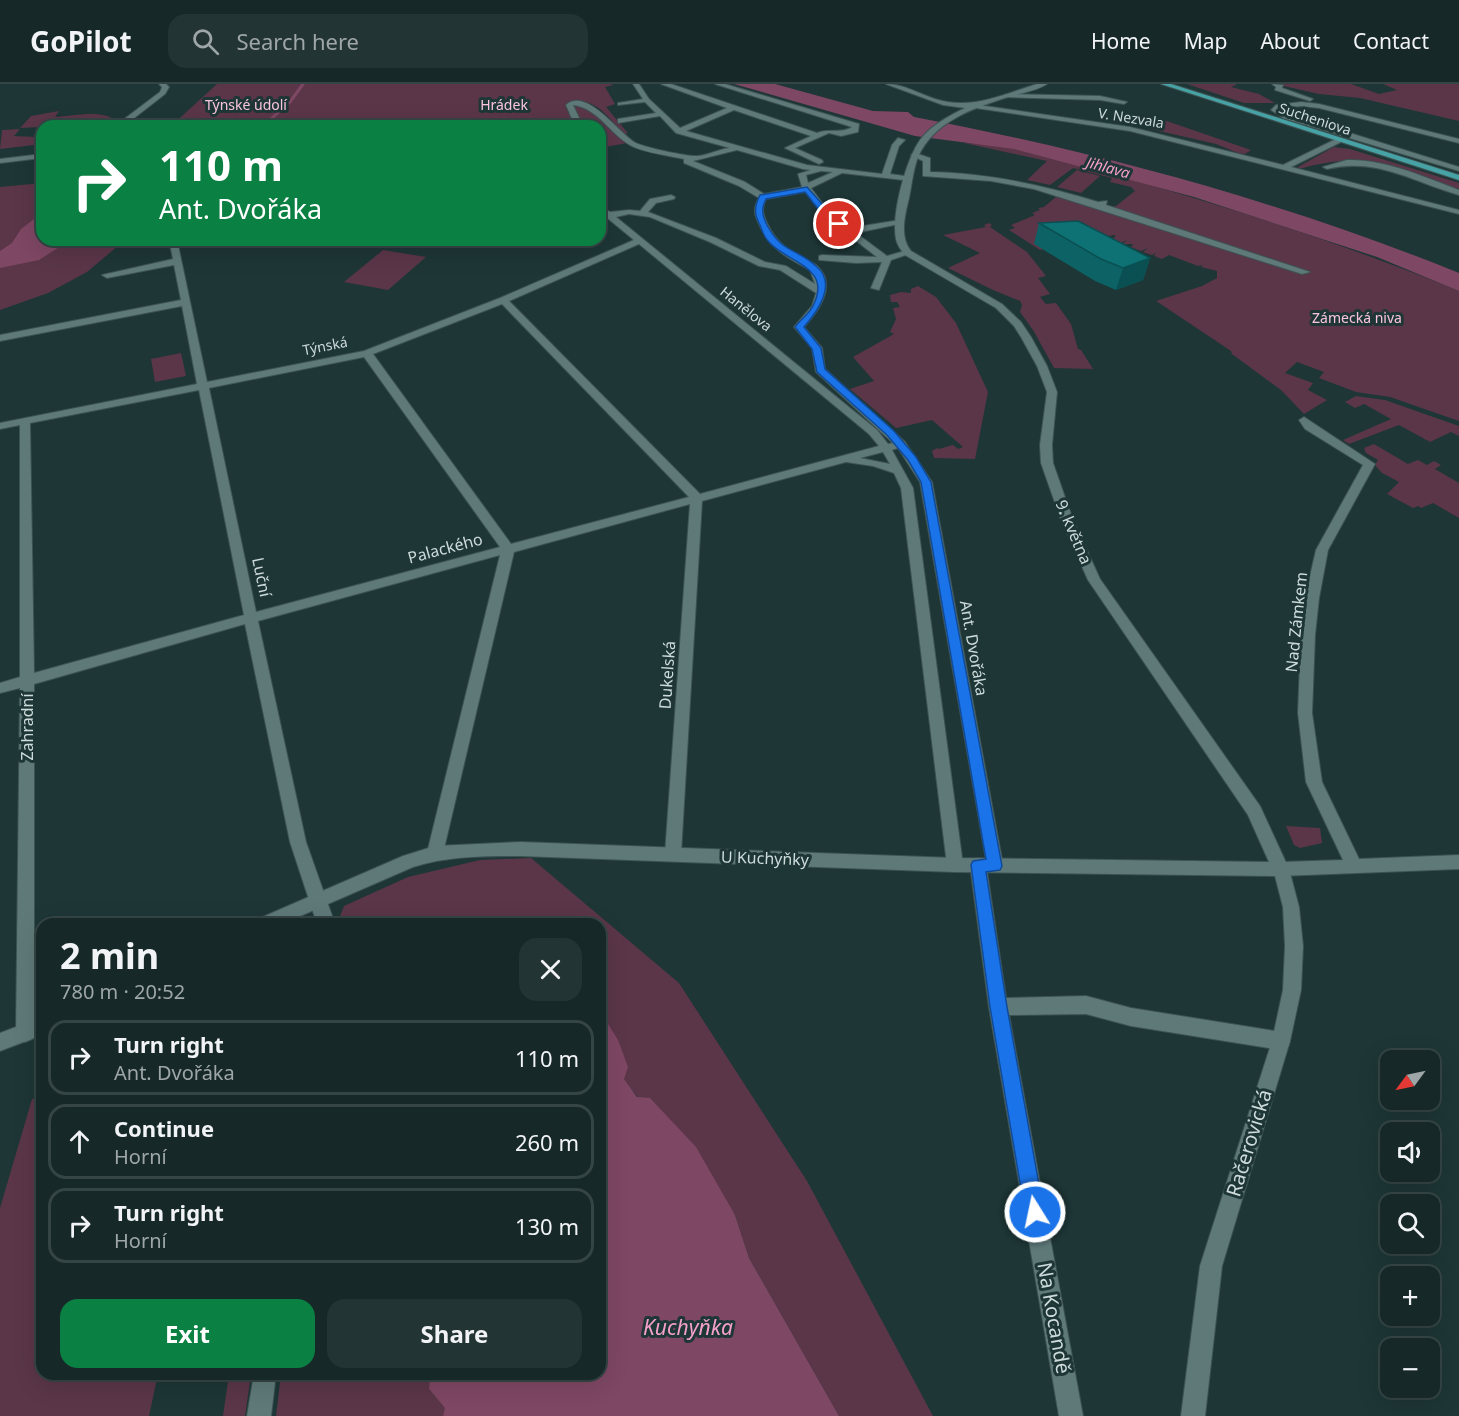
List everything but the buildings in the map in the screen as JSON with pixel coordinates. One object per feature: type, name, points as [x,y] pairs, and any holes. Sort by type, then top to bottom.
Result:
[{"type":"main road","name":"Sucheniova","points":[[1164,84],[1459,178]]},
{"type":"street","points":[[127,120],[163,93],[166,87],[162,84]]},
{"type":"street","points":[[636,84],[646,100],[679,131],[742,150],[806,167],[869,177],[965,175],[1006,180],[1101,204],[1305,272]]},
{"type":"street","points":[[664,84],[815,135]]},
{"type":"street","points":[[718,84],[856,126],[855,130],[841,134],[828,131],[815,135],[789,148],[809,159],[840,171]]},
{"type":"street","points":[[889,84],[945,104],[957,114]]},
{"type":"street","points":[[980,103],[984,99],[1030,84]]},
{"type":"street","points":[[915,177],[915,155],[932,132],[945,122],[971,106],[1044,84]]},
{"type":"street","points":[[1275,84],[1281,86],[1277,88],[1313,99]]},
{"type":"street","points":[[1006,96],[1100,98],[1124,102]]},
{"type":"street","points":[[620,104],[646,100]]},
{"type":"street","points":[[576,120],[569,105],[572,103],[584,103],[605,120]]},
{"type":"street","name":"V. Nezvala","points":[[945,104],[1003,109],[1080,123],[1130,129],[1459,212]]},
{"type":"street","points":[[1425,123],[1370,112],[1294,104],[1276,107],[1275,110],[1280,114],[1459,169]]},
{"type":"street","points":[[1325,107],[1459,141]]},
{"type":"street","points":[[679,131],[732,108]]},
{"type":"street","points":[[621,121],[660,114]]},
{"type":"street","points":[[606,121],[634,144],[647,150],[704,166],[763,197],[807,188],[840,171]]},
{"type":"street","points":[[804,139],[822,146]]},
{"type":"street","points":[[1284,168],[1338,140]]},
{"type":"street","points":[[883,177],[899,143]]},
{"type":"street","points":[[647,150],[653,149],[690,159],[705,158],[724,149],[742,150]]},
{"type":"street","points":[[822,258],[854,262],[887,260],[908,253],[902,245],[900,223],[902,212],[915,177],[927,160],[915,155]]},
{"type":"street","points":[[0,161],[36,157]]},
{"type":"street","points":[[1327,167],[1350,162],[1364,164],[1417,177],[1459,192]]},
{"type":"street","points":[[840,171],[813,171],[802,174],[807,188],[829,216],[887,260]]},
{"type":"street","points":[[915,177],[939,181]]},
{"type":"street","points":[[643,213],[653,201],[671,197]]},
{"type":"street","points":[[763,197],[758,206],[760,217],[771,240],[788,254],[814,268],[819,277],[821,292]]},
{"type":"street","name":"Hanělova","points":[[606,212],[873,432],[887,448],[900,471]]},
{"type":"street","points":[[610,215],[643,213],[713,240],[762,264],[783,268],[821,292]]},
{"type":"street","points":[[850,231],[900,223]]},
{"type":"street","name":"Týnská","points":[[0,426],[367,353],[503,300],[639,241]]},
{"type":"street","name":"Luční","points":[[174,246],[296,831],[324,918]]},
{"type":"street","name":"9. května","points":[[908,253],[999,306],[1018,324],[1026,337],[1042,366],[1052,392],[1046,445],[1047,463],[1067,520],[1094,580],[1254,811],[1281,869]]},
{"type":"street","points":[[876,288],[887,260]]},
{"type":"street","points":[[107,275],[178,261]]},
{"type":"street","name":"Ant. Dvořáka","points":[[821,292],[817,307],[800,327],[817,348],[820,370],[901,444],[926,482],[986,865]]},
{"type":"street","points":[[503,300],[696,497]]},
{"type":"street","points":[[0,338],[187,302]]},
{"type":"street","points":[[367,353],[508,549],[435,853]]},
{"type":"street","name":"Zahradní","points":[[25,420],[33,1030]]},
{"type":"street","name":"Nad Zámkem","points":[[1304,420],[1309,427],[1369,464],[1322,550],[1312,598],[1305,713],[1314,782],[1354,865]]},
{"type":"street","points":[[840,460],[864,442],[873,432]]},
{"type":"street","name":"Palackého","points":[[0,688],[696,497],[901,444]]},
{"type":"street","points":[[840,460],[874,463],[900,471],[907,489],[955,865]]},
{"type":"street","name":"Dukelská","points":[[673,854],[696,497]]},
{"type":"street","name":"U Kuchyňky","points":[[277,918],[409,861],[435,853],[521,849],[955,865],[1281,869],[1459,862]]},
{"type":"street","name":"Na Kocandě","points":[[986,865],[999,1007],[1071,1416]]},
{"type":"street","name":"Račerovická","points":[[1193,1416],[1210,1266],[1281,1041],[1292,990],[1294,946],[1291,907],[1281,869]]},
{"type":"street","points":[[999,1007],[1086,1005],[1131,1017],[1281,1041]]},
{"type":"street","points":[[0,1042],[33,1030]]},
{"type":"street","points":[[259,1416],[264,1380]]},
{"type":"green space","name":"Hrádek","points":[[217,84],[611,84],[613,85],[605,87],[615,104],[606,107],[627,134],[622,132],[600,109],[587,102],[579,101],[571,102],[566,108],[573,120],[178,120]]},
{"type":"green space","points":[[1187,84],[1237,84],[1231,87],[1259,94],[1275,103],[1244,103]]},
{"type":"green space","points":[[1275,84],[1351,84],[1379,94],[1397,90],[1383,84],[1459,84],[1459,121],[1360,98],[1319,94]]},
{"type":"green space","points":[[573,104],[584,105],[601,120],[579,120],[571,106]]},
{"type":"green space","points":[[59,111],[55,117],[99,114],[112,118],[109,120],[74,120],[75,118],[36,120],[36,127],[20,128],[31,116]]},
{"type":"green space","points":[[1156,119],[1251,150],[1245,154],[1238,153],[1216,144],[1146,128]]},
{"type":"green space","points":[[606,124],[627,143],[606,147]]},
{"type":"green space","points":[[20,129],[14,136],[36,137],[36,145],[0,149],[2,130]]},
{"type":"green space","name":"Zámecká niva","points":[[964,143],[1002,146],[1040,154],[1202,201],[1332,243],[1459,291],[1459,421],[1390,397],[1356,392],[1319,378],[1324,372],[1297,362],[1285,373],[1313,383],[1308,390],[1327,400],[1304,414],[1281,390],[1231,351],[1156,301],[1202,286],[1217,278],[1217,271],[1169,255],[1162,259],[1154,256],[1156,253],[1152,255],[1143,252],[1148,248],[1141,251],[1131,247],[1133,244],[1123,244],[1127,240],[1121,243],[1112,239],[1116,236],[1114,235],[1040,250],[1009,230],[1015,228],[1011,225],[1035,215],[1032,213],[1040,210],[1038,208],[1044,207],[1057,196],[1100,209],[1116,206],[1135,191],[1131,187],[1110,182],[1112,178],[1073,168],[1050,185],[1027,180],[1047,161]]},
{"type":"green space","points":[[1334,147],[1350,149],[1459,183],[1459,189],[1364,161],[1331,162],[1299,169],[1298,167]]},
{"type":"green space","points":[[1077,170],[1100,176],[1081,193],[1057,187]]},
{"type":"green space","points":[[36,184],[36,246],[118,246],[87,272],[48,293],[0,310],[0,187]]},
{"type":"green space","points":[[989,223],[992,225],[990,227],[1027,252],[1046,276],[1038,278],[1050,294],[1040,297],[1046,304],[1056,303],[1071,324],[1078,349],[1093,369],[1054,368],[1020,312],[1022,305],[1020,301],[948,268],[980,253],[943,235],[986,227],[984,225]]},
{"type":"green space","points":[[383,250],[426,257],[388,290],[344,282]]},
{"type":"green space","points":[[918,286],[936,297],[956,323],[988,392],[975,459],[934,458],[932,451],[937,448],[953,445],[958,449],[963,447],[932,420],[896,428],[850,389],[874,381],[853,357],[894,334],[890,332],[896,319],[893,308],[900,307],[897,302],[891,302],[890,295],[901,292],[911,293],[911,289]]},
{"type":"green space","points":[[181,353],[186,376],[155,382],[151,359]]},
{"type":"green space","points":[[1356,396],[1385,400],[1459,426],[1459,436],[1451,432],[1430,442],[1399,425],[1349,444],[1343,440],[1391,419],[1364,404],[1355,408],[1345,402]]},
{"type":"green space","points":[[1374,444],[1408,464],[1418,460],[1427,465],[1434,461],[1441,465],[1435,469],[1459,483],[1459,518],[1433,503],[1421,508],[1418,506],[1413,508],[1387,494],[1399,482],[1382,473],[1375,465],[1378,460],[1366,453],[1364,448]]},
{"type":"green space","points":[[1286,826],[1320,828],[1322,843],[1300,848],[1294,845]]},
{"type":"green space","points":[[531,858],[602,918],[339,918],[344,906],[408,877],[480,860]]},
{"type":"green space","points":[[606,921],[679,983],[807,1181],[933,1416],[839,1416],[749,1258],[735,1215],[623,1079],[606,1029]]},
{"type":"green space","points":[[32,1099],[36,1099],[36,1380],[157,1380],[149,1416],[0,1416],[0,1208]]},
{"type":"green space","points":[[228,1380],[250,1380],[245,1416],[223,1416]]},
{"type":"green space","points":[[280,1380],[430,1380],[429,1389],[446,1408],[443,1416],[276,1416]]},
{"type":"water","name":"Jihlava","points":[[734,84],[775,84],[873,111],[908,112],[914,117],[1053,146],[1190,182],[1326,224],[1459,273],[1459,291],[1377,257],[1194,197],[1014,149],[915,136]]},
{"type":"water","points":[[36,218],[36,246],[61,246],[39,260],[0,268],[0,251],[12,243],[21,229]]},
{"type":"water","name":"Kuchyňka","points":[[606,1021],[618,1040],[628,1067],[624,1079],[637,1097],[650,1098],[696,1147],[735,1215],[749,1258],[839,1416],[443,1416],[445,1408],[429,1389],[430,1380],[606,1380]]},
{"type":"waterway","points":[[270,120],[290,102],[303,84]]},
{"type":"route","points":[[839,224],[829,216],[807,189],[763,197],[758,206],[760,217],[771,240],[788,254],[814,268],[819,277],[821,292],[817,307],[800,327],[817,348],[820,370],[901,444],[926,482],[995,866],[978,865],[999,1007],[1035,1212]]},
{"type":"park label","name":"Týnské údolí","points":[[246,105]]}]
